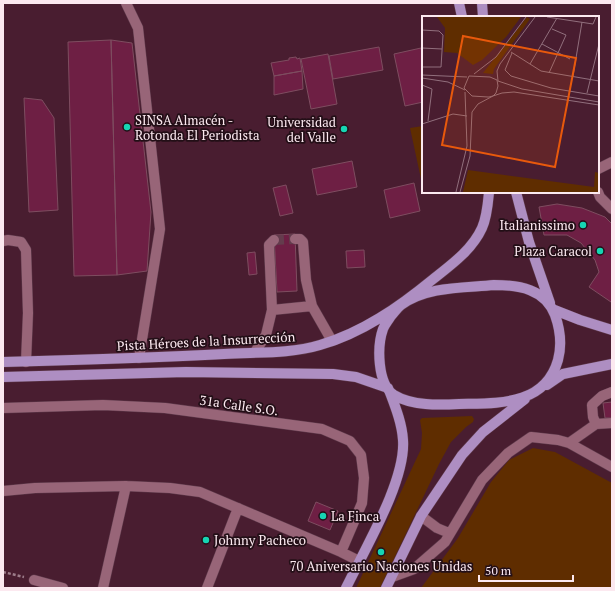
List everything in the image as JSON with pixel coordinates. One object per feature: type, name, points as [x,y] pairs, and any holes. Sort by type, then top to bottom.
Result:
[{"type":"main road","points":[[459,3],[462,16]]},
{"type":"main road","points":[[482,3],[483,16]]},
{"type":"main road","points":[[346,588],[381,518],[395,483],[401,462],[403,440],[396,410],[381,371],[380,346],[383,330],[400,306],[458,259],[475,239],[482,228],[486,216],[488,193]]},
{"type":"main road","points":[[3,377],[186,372],[333,374],[356,377],[388,388],[394,394],[406,399],[432,405],[512,401],[533,393],[554,371],[558,356],[559,335],[556,320],[529,242],[516,193]]},
{"type":"main road","points":[[400,306],[416,296],[438,290],[509,285],[523,287],[538,294],[548,302],[552,309],[612,330]]},
{"type":"main road","name":"Pista Héroes de la Insurrección","points":[[3,362],[139,358],[301,350],[332,341],[354,332],[400,306]]},
{"type":"main road","points":[[386,588],[421,516],[462,455],[475,440],[494,422],[533,393],[563,374],[612,364]]},
{"type":"street","points":[[126,3],[138,28],[160,229],[139,358]]},
{"type":"street","points":[[599,168],[612,162]]},
{"type":"street","points":[[598,193],[612,208]]},
{"type":"street","points":[[295,239],[300,239],[303,242],[306,280],[312,306],[332,341]]},
{"type":"street","points":[[3,241],[8,240],[21,242],[26,250],[28,313],[26,362]]},
{"type":"street","points":[[255,352],[266,334],[272,310],[269,245],[274,240]]},
{"type":"street","points":[[272,310],[312,306]]},
{"type":"street","points":[[596,424],[593,417],[592,405],[602,396],[612,392]]},
{"type":"street","name":"31a Calle S.O.","points":[[3,408],[103,405],[165,408],[322,429],[350,441],[361,455],[364,478],[362,503],[341,552]]},
{"type":"street","points":[[569,442],[596,424],[612,423]]},
{"type":"street","points":[[392,577],[414,569],[445,542],[482,480],[508,453],[531,437],[569,442],[612,467]]},
{"type":"street","points":[[3,491],[35,488],[126,486],[170,488],[200,492],[359,561]]},
{"type":"street","points":[[102,588],[126,486]]},
{"type":"street","points":[[207,588],[238,508]]},
{"type":"street","points":[[421,516],[437,528],[449,533]]},
{"type":"street","points":[[34,580],[62,588]]},
{"type":"path","points":[[3,572],[34,580]]},
{"type":"shaded area","points":[[422,126],[421,179],[410,128]]},
{"type":"shaded area","points":[[472,416],[474,419],[473,422],[451,442],[439,464],[380,588],[356,588],[421,449],[422,433],[420,420],[422,418]]},
{"type":"shaded area","points":[[533,448],[555,452],[612,483],[612,588],[421,588],[458,538],[491,482],[509,460]]},
{"type":"building","name":"SINSA Almacén - Rotonda El Periodista","points":[[111,40],[132,43],[151,212],[147,271],[117,275]]},
{"type":"building","points":[[111,40],[117,275],[74,276],[68,42]]},
{"type":"building","points":[[379,47],[383,70],[333,79],[329,56]]},
{"type":"building","points":[[421,48],[422,102],[405,106],[394,54]]},
{"type":"building","points":[[328,54],[337,104],[311,109],[301,59]]},
{"type":"building","points":[[296,57],[297,59],[300,58],[302,71],[274,76],[271,63],[289,60],[289,58]]},
{"type":"building","points":[[302,71],[303,89],[274,95],[274,76]]},
{"type":"building","points":[[24,98],[42,100],[54,118],[58,210],[29,212]]},
{"type":"building","points":[[352,161],[357,187],[317,195],[312,169]]},
{"type":"building","points":[[414,183],[420,211],[390,218],[384,190]]},
{"type":"building","points":[[286,185],[293,213],[280,216],[273,188]]},
{"type":"building","name":"Plaza Caracol","points":[[557,204],[582,208],[605,217],[612,224],[611,302],[589,287],[599,272],[595,260],[581,243],[567,235],[544,235],[539,207]]},
{"type":"building","points":[[295,234],[297,291],[277,292],[274,235]]},
{"type":"building","points":[[364,250],[365,267],[347,268],[346,251]]},
{"type":"building","points":[[255,252],[257,274],[249,275],[247,253]]},
{"type":"building","points":[[612,402],[612,418],[605,418],[603,403]]},
{"type":"building","name":"La Finca","points":[[316,502],[338,511],[330,530],[308,521]]},
{"type":"tunnel","points":[[274,240],[295,239]]},
{"type":"place","name":"SINSA Almacén - Rotonda El Periodista","points":[[127,127]]},
{"type":"place","name":"Universidad del Valle","points":[[344,129]]},
{"type":"place","name":"Italianissimo","points":[[583,225]]},
{"type":"place","name":"Plaza Caracol","points":[[600,251]]},
{"type":"place","name":"La Finca","points":[[323,516]]},
{"type":"place","name":"Johnny Pacheco","points":[[206,540]]},
{"type":"place","name":"70 Aniversario Naciones Unidas","points":[[381,552]]}]
